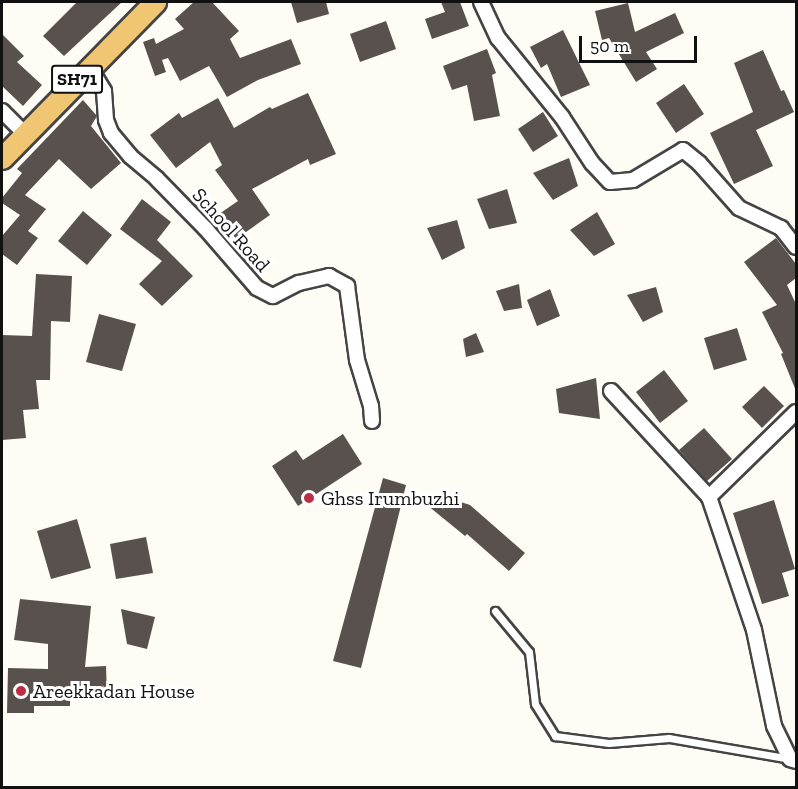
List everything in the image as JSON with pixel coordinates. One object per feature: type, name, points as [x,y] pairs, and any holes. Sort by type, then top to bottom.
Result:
[{"type":"main road","name":"SH71","points":[[2,158],[89,66],[155,2]]},
{"type":"street","points":[[481,2],[498,38],[562,117],[592,163],[610,182],[633,180],[683,150],[699,163],[739,208],[781,228],[796,247]]},
{"type":"street","name":"School Road","points":[[89,66],[104,91],[106,120],[111,133],[130,156],[157,179],[205,228],[257,288],[273,296],[299,283],[329,276],[347,286],[357,360],[371,406],[372,421]]},
{"type":"street","points":[[2,111],[24,133]]},
{"type":"street","points":[[611,391],[709,497],[754,630],[774,726],[793,760]]},
{"type":"street","points":[[709,497],[796,412]]},
{"type":"lane","points":[[495,611],[529,652],[535,704],[555,736],[609,743],[669,738],[793,760]]},
{"type":"building","points":[[77,2],[122,2],[64,56],[43,36]]},
{"type":"building","points":[[194,2],[212,2],[239,31],[230,39],[240,58],[291,39],[301,64],[258,80],[227,97],[209,66],[180,81],[168,58],[162,60],[166,72],[155,76],[143,42],[154,38],[156,44],[184,29],[175,19]]},
{"type":"building","points":[[291,2],[326,2],[329,14],[297,23]]},
{"type":"building","points":[[441,2],[460,2],[469,26],[432,39],[425,19],[445,12]]},
{"type":"building","points":[[628,3],[635,32],[675,13],[684,33],[646,52],[657,69],[636,82],[609,38],[602,40],[595,11]]},
{"type":"building","points":[[386,21],[396,49],[360,62],[350,34]]},
{"type":"building","points":[[563,30],[590,85],[561,97],[547,64],[541,68],[530,47]]},
{"type":"building","points":[[2,34],[24,56],[17,62],[42,85],[23,106],[2,86]]},
{"type":"building","points":[[487,49],[496,73],[492,75],[500,116],[474,121],[467,85],[452,90],[443,66]]},
{"type":"building","points":[[763,50],[781,91],[784,90],[794,112],[756,130],[773,166],[734,184],[710,133],[753,112],[734,63]]},
{"type":"building","points":[[684,84],[704,114],[676,133],[656,103]]},
{"type":"building","points":[[308,93],[336,154],[310,165],[308,159],[252,189],[270,215],[236,239],[219,214],[238,201],[215,170],[222,165],[210,142],[176,168],[150,135],[179,113],[182,118],[218,98],[234,128],[270,107],[272,109]]},
{"type":"building","points":[[83,100],[97,116],[91,126],[121,163],[91,189],[59,159],[25,195],[46,209],[28,231],[38,238],[17,265],[2,254],[2,236],[20,215],[2,203],[2,198],[22,173],[17,169]]},
{"type":"building","points":[[543,112],[558,136],[533,152],[518,129]]},
{"type":"building","points":[[569,158],[578,186],[553,200],[533,173]]},
{"type":"building","points":[[507,189],[517,223],[489,229],[477,199]]},
{"type":"building","points":[[142,199],[171,222],[157,240],[193,276],[162,306],[139,284],[162,261],[120,229]]},
{"type":"building","points":[[83,211],[112,235],[87,265],[58,241]]},
{"type":"building","points":[[597,212],[615,244],[594,256],[570,230]]},
{"type":"building","points":[[457,220],[465,248],[442,260],[427,228]]},
{"type":"building","points":[[776,238],[796,264],[796,278],[787,285],[796,304],[796,391],[781,354],[783,353],[762,312],[777,305],[744,262]]},
{"type":"building","points":[[36,274],[72,276],[70,322],[51,321],[50,380],[36,380],[39,409],[23,410],[26,438],[2,440],[2,335],[32,336]]},
{"type":"building","points":[[519,284],[522,308],[504,311],[496,291]]},
{"type":"building","points":[[656,287],[663,312],[643,322],[627,295]]},
{"type":"building","points":[[550,289],[560,316],[537,326],[527,300]]},
{"type":"building","points":[[99,314],[136,324],[122,371],[86,362]]},
{"type":"building","points":[[737,328],[747,360],[714,370],[704,338]]},
{"type":"building","points":[[476,333],[484,352],[466,357],[463,339]]},
{"type":"building","points":[[664,370],[688,401],[660,423],[636,392]]},
{"type":"building","points":[[596,378],[600,419],[559,413],[556,389]]},
{"type":"building","points":[[764,386],[784,406],[762,428],[742,407]]},
{"type":"building","points":[[704,428],[732,459],[707,481],[679,450]]},
{"type":"building","points":[[343,434],[362,464],[298,506],[272,466],[296,450],[303,460]]},
{"type":"building","points":[[383,478],[406,485],[361,668],[333,661]]},
{"type":"building","points":[[439,495],[470,505],[525,553],[509,571],[467,534],[465,536],[427,505]]},
{"type":"building","points":[[774,500],[795,569],[782,573],[789,596],[762,604],[733,513]]},
{"type":"building","points":[[77,519],[91,568],[51,579],[37,531]]},
{"type":"building","points":[[146,537],[153,573],[116,579],[110,544]]},
{"type":"building","points":[[20,599],[91,606],[85,667],[106,666],[107,697],[70,699],[70,706],[34,706],[34,713],[7,713],[8,668],[48,669],[48,644],[14,640]]},
{"type":"building","points":[[121,609],[155,617],[147,649],[127,644]]},
{"type":"place","name":"Ghss Irumbuzhi","points":[[309,498]]},
{"type":"place","name":"Areekkadan House","points":[[21,691]]}]
